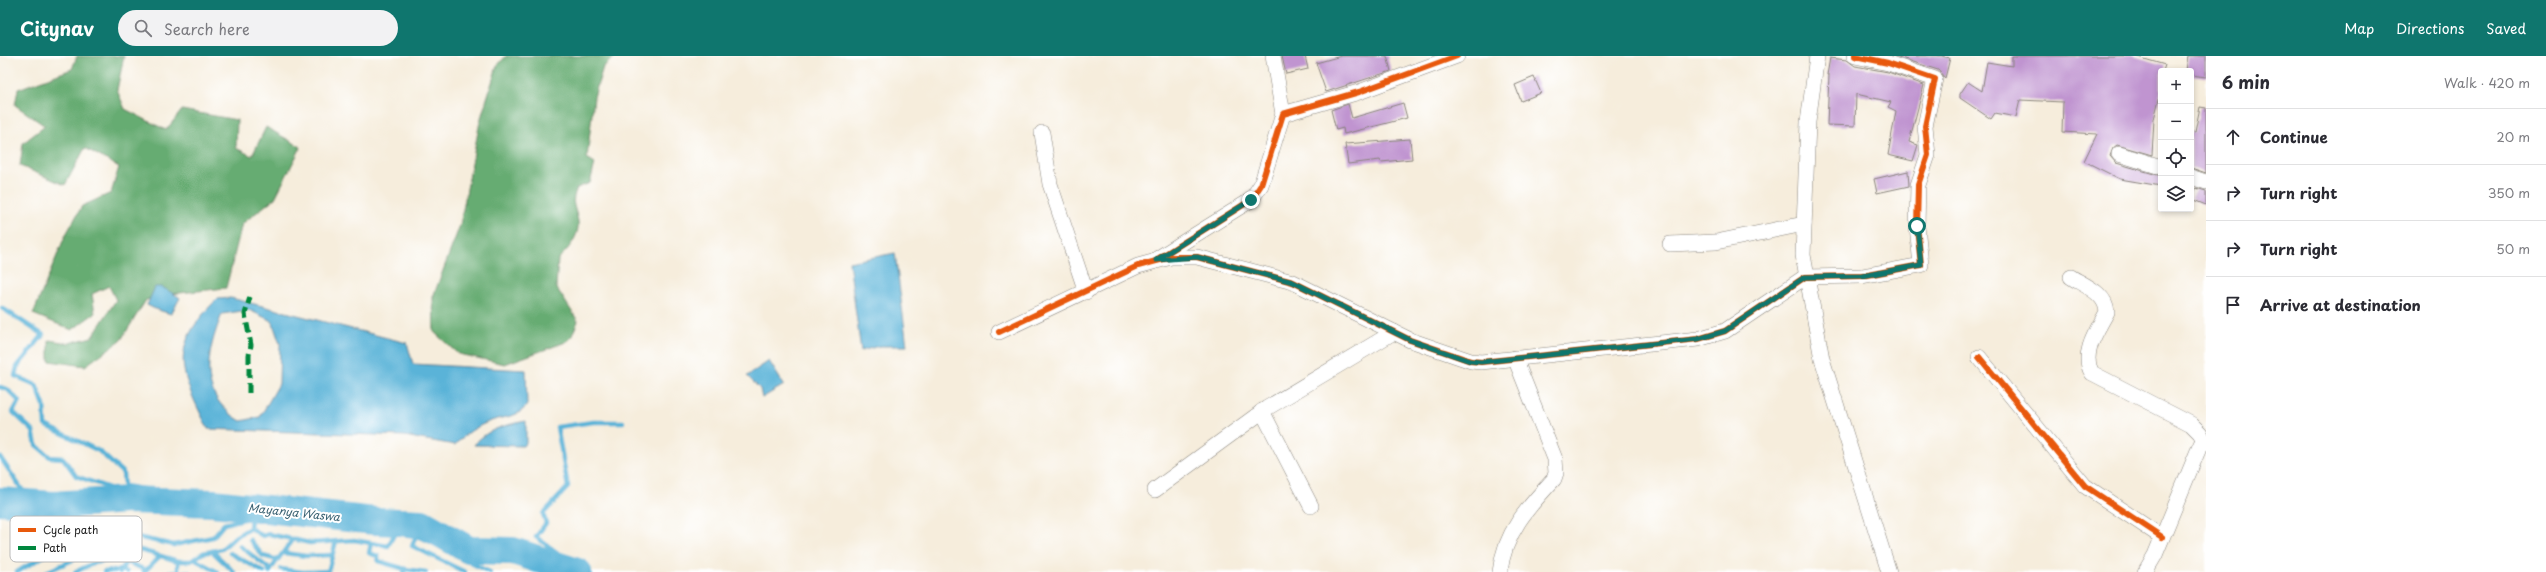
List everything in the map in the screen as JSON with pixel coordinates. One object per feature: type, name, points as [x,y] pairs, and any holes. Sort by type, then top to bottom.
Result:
[{"type":"street","points":[[999,332],[1086,292],[1132,268],[1156,260],[1251,200],[1261,185],[1283,114],[1273,56]]},
{"type":"street","points":[[1283,114],[1359,92],[1457,56]]},
{"type":"street","points":[[1817,56],[1808,122],[1803,255],[1805,277],[1822,359],[1889,572]]},
{"type":"street","points":[[1156,260],[1197,257],[1293,282],[1394,332],[1470,361],[1515,358],[1698,339],[1725,331],[1805,277],[1862,276],[1917,266],[1922,261],[1917,226],[1918,185],[1928,155],[1924,126],[1935,79],[1888,63],[1855,56]]},
{"type":"street","points":[[1042,133],[1050,184],[1086,292]]},
{"type":"street","points":[[2119,154],[2158,167]]},
{"type":"street","points":[[2194,178],[2206,182]]},
{"type":"street","points":[[1670,244],[1716,242],[1804,224]]},
{"type":"street","points":[[2071,277],[2102,298],[2106,307],[2107,312],[2088,357],[2088,367],[2092,373],[2191,424],[2200,433],[2205,443],[2201,444],[2197,452],[2162,537],[2145,572]]},
{"type":"street","points":[[1155,490],[1262,411],[1394,332]]},
{"type":"street","points":[[1979,357],[2085,486],[2162,537]]},
{"type":"street","points":[[1500,572],[1508,538],[1526,509],[1556,473],[1555,459],[1515,358]]},
{"type":"street","points":[[1262,411],[1310,506]]},
{"type":"green space","points":[[77,56],[124,56],[117,90],[125,109],[166,130],[182,110],[237,120],[236,148],[252,156],[266,127],[301,147],[275,198],[242,224],[226,288],[170,294],[146,300],[121,340],[85,366],[49,361],[49,340],[69,343],[92,337],[116,300],[109,286],[92,294],[95,313],[72,330],[33,314],[65,236],[82,206],[111,193],[119,167],[85,148],[65,185],[20,166],[23,143],[45,126],[15,105],[18,89],[72,69]]},
{"type":"green space","points":[[506,56],[616,56],[603,67],[594,97],[587,158],[595,163],[590,183],[577,188],[573,201],[578,221],[577,232],[569,247],[558,259],[556,287],[578,321],[571,338],[566,342],[505,364],[458,354],[434,332],[433,297],[460,225],[480,121],[497,66]]},
{"type":"water","points":[[895,253],[907,346],[879,346],[861,351],[849,262]]},
{"type":"water","points":[[155,287],[162,287],[180,298],[171,314],[147,305]]},
{"type":"water","points":[[231,298],[407,343],[413,364],[526,370],[527,405],[520,412],[511,416],[481,425],[463,437],[455,445],[404,436],[208,429],[198,409],[185,376],[183,361],[185,347],[191,332],[201,317],[217,299]],"holes":[[[249,310],[272,321],[280,344],[279,384],[260,417],[241,421],[227,411],[217,399],[211,387],[209,359],[216,329],[222,314]]]},
{"type":"water","points":[[769,361],[784,385],[762,398],[760,389],[747,376]]},
{"type":"water","points":[[526,421],[526,443],[523,446],[474,445],[485,435],[497,428]]},
{"type":"building","points":[[1282,56],[1305,56],[1308,69],[1286,74]]},
{"type":"building","points":[[1341,56],[1387,56],[1391,71],[1326,92],[1316,63]]},
{"type":"building","points":[[1895,56],[1941,56],[1950,58],[1945,78],[1938,70]]},
{"type":"building","points":[[2012,56],[2134,56],[2165,65],[2164,68],[2158,68],[2158,103],[2154,119],[2152,155],[2117,145],[2113,148],[2110,156],[2116,163],[2158,175],[2158,185],[2120,179],[2084,161],[2097,134],[2062,132],[2063,102],[2020,100],[2016,117],[1995,113],[1991,119],[1960,98],[1960,94],[1968,82],[1982,91],[1987,62],[2012,66]]},
{"type":"building","points":[[2188,56],[2206,56],[2206,77],[2194,75],[2194,68],[2186,68]]},
{"type":"building","points":[[1830,58],[1847,60],[1855,66],[1888,72],[1924,85],[1909,142],[1918,145],[1913,161],[1888,155],[1896,111],[1888,107],[1891,102],[1856,94],[1855,126],[1827,125],[1829,75],[1827,75]]},
{"type":"building","points":[[1534,77],[1541,93],[1521,101],[1515,85]]},
{"type":"building","points":[[1403,103],[1407,118],[1344,134],[1343,128],[1336,130],[1331,110],[1348,104],[1352,118]]},
{"type":"building","points":[[2200,107],[2206,108],[2206,173],[2194,169],[2195,132]]},
{"type":"building","points":[[1410,139],[1412,159],[1381,162],[1380,160],[1348,164],[1345,144]]},
{"type":"building","points":[[1908,171],[1909,186],[1877,193],[1874,179]]},
{"type":"building","points":[[2196,188],[2206,191],[2206,205],[2194,200],[2194,192]]},
{"type":"waterway","points":[[2,308],[43,335],[17,367],[15,376],[36,385],[44,405],[45,425],[99,451],[123,473],[124,486],[174,494]]},
{"type":"waterway","points":[[0,387],[7,389],[19,401],[13,412],[33,431],[36,445],[50,457],[63,458],[76,476],[126,494],[128,500]]},
{"type":"waterway","points":[[567,567],[562,556],[536,537],[546,523],[543,514],[568,487],[557,427],[593,422],[623,422]]},
{"type":"waterway","points":[[0,457],[25,494],[28,503]]},
{"type":"waterway","name":"Mayanya Waswa","points":[[0,501],[53,505],[128,500],[213,503],[375,521],[422,523],[469,550],[513,551],[578,572]]},
{"type":"waterway","points":[[53,505],[55,514],[62,516]]},
{"type":"waterway","points":[[142,551],[178,561],[191,561],[203,553],[222,549],[235,537],[250,528],[252,507]]},
{"type":"waterway","points":[[142,538],[174,545],[213,537],[224,524],[251,517]]},
{"type":"waterway","points":[[250,528],[263,536],[269,534],[310,543],[354,540],[388,546],[395,533],[416,536],[412,546],[465,572]]},
{"type":"waterway","points":[[416,536],[426,539],[490,572]]},
{"type":"waterway","points":[[250,540],[263,556],[278,560]]},
{"type":"waterway","points":[[269,572],[292,540]]},
{"type":"waterway","points":[[328,572],[336,541]]},
{"type":"waterway","points":[[371,543],[369,553],[378,556],[378,561],[405,569],[404,572]]},
{"type":"waterway","points":[[240,546],[271,570]]},
{"type":"waterway","points":[[212,551],[234,572]]},
{"type":"waterway","points":[[230,553],[264,572]]},
{"type":"waterway","points":[[284,553],[306,556],[331,555]]},
{"type":"waterway","points":[[144,572],[160,556]]},
{"type":"waterway","points":[[194,559],[218,572]]},
{"type":"waterway","points":[[178,561],[178,572]]},
{"type":"waterway","points":[[17,572],[34,562]]},
{"type":"waterway","points":[[46,572],[68,562]]},
{"type":"waterway","points":[[75,572],[100,562]]},
{"type":"waterway","points":[[126,562],[146,570]]},
{"type":"waterway","points":[[120,572],[126,562]]},
{"type":"waterway","points":[[281,569],[303,572],[328,571]]},
{"type":"waterway","points":[[405,569],[426,572]]},
{"type":"waterway","points":[[104,572],[122,570],[127,572]]},
{"type":"marked path","points":[[249,393],[249,355],[251,345],[245,314],[250,297]]},
{"type":"cycle path","points":[[1159,258],[1251,200],[1261,185],[1283,114],[1359,92],[1457,56]]},
{"type":"cycle path","points":[[999,332],[1138,266],[1171,257],[1197,257],[1293,282],[1410,340],[1471,361],[1481,362],[1698,339],[1725,331],[1805,277],[1862,276],[1921,265],[1917,226],[1918,185],[1928,155],[1925,126],[1935,79],[1888,63],[1855,56]]},
{"type":"cycle path","points":[[1979,357],[2085,486],[2162,537]]},
{"type":"route","points":[[1251,200],[1228,216],[1195,234],[1156,260],[1171,257],[1197,257],[1239,266],[1293,282],[1410,340],[1476,362],[1615,346],[1672,343],[1698,339],[1725,331],[1750,316],[1805,277],[1862,276],[1921,265],[1922,261],[1917,226]]}]
